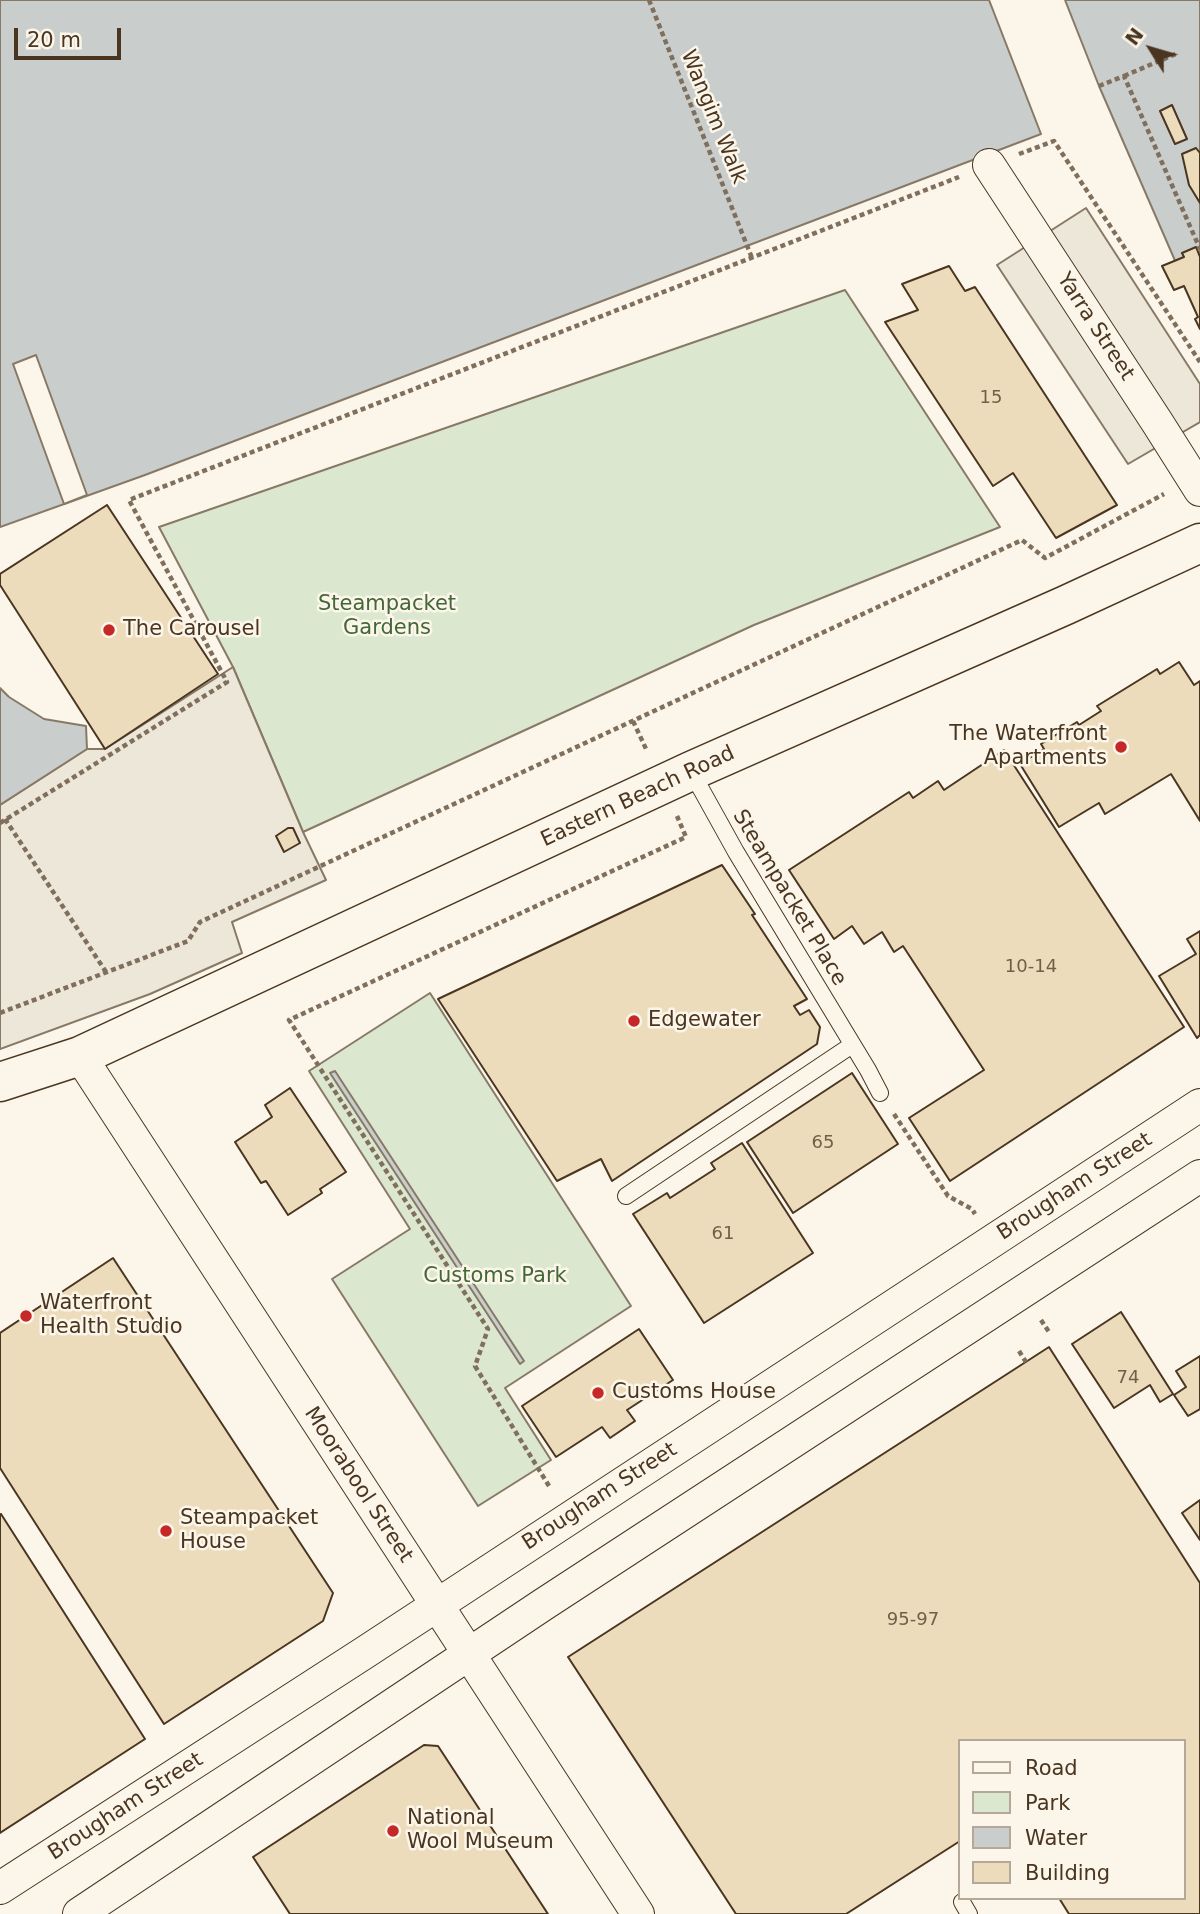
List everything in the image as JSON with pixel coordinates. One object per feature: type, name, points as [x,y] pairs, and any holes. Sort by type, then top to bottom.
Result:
[{"type":"street","name":"Yarra Street","points":[[989,166],[1198,486]]},
{"type":"street","name":"Eastern Beach Road","points":[[0,1082],[80,1056],[691,771],[1200,544]]},
{"type":"street","name":"Moorabool Street","points":[[80,1056],[638,1914]]},
{"type":"street","name":"Brougham Street","points":[[0,1888],[364,1654],[1200,1105]]},
{"type":"street","points":[[79,1914],[468,1654],[1200,1176]]},
{"type":"lane","name":"Steampacket Place","points":[[691,771],[743,864],[869,1070],[880,1093]]},
{"type":"lane","points":[[625,1196],[852,1045]]},
{"type":"path","name":"Wangim Walk","points":[[649,0],[752,258]]},
{"type":"path","points":[[1099,86],[1178,53]]},
{"type":"path","points":[[1124,76],[1200,249]]},
{"type":"path","points":[[106,972],[3,821],[227,682],[130,500],[1054,141],[1200,362]]},
{"type":"path","points":[[0,1013],[188,942],[200,922],[1022,540],[1045,558],[1170,491],[1198,486]]},
{"type":"path","points":[[633,721],[648,754]]},
{"type":"path","points":[[549,1486],[475,1366],[488,1329],[289,1020],[686,837],[674,811]]},
{"type":"path","points":[[897,1119],[932,1173]]},
{"type":"path","points":[[1019,1351],[1027,1362]]},
{"type":"green space","name":"Steampacket Gardens","points":[[845,290],[1000,527],[754,625],[303,832],[233,667],[159,527]]},
{"type":"green space","name":"Customs Park","points":[[430,993],[631,1306],[505,1388],[551,1460],[478,1506],[332,1279],[410,1229],[309,1071]]},
{"type":"shaded area","points":[[1086,208],[1200,384],[1200,422],[1128,464],[997,265]]},
{"type":"shaded area","points":[[233,667],[326,880],[232,922],[242,953],[150,994],[0,1049],[0,805],[87,749],[105,749]]},
{"type":"water","points":[[0,0],[989,0],[1041,134],[145,475],[0,527]]},
{"type":"water","points":[[1065,0],[1200,0],[1200,318],[1099,86]]},
{"type":"water","points":[[0,688],[9,697],[44,719],[86,726],[87,749],[0,805]]},
{"type":"water","points":[[335,1071],[524,1361],[520,1364],[330,1073]]},
{"type":"pier","points":[[36,355],[87,495],[64,504],[13,364]]},
{"type":"building","points":[[1172,105],[1187,139],[1175,144],[1160,111]]},
{"type":"building","points":[[1196,148],[1200,153],[1200,203],[1189,185],[1182,154]]},
{"type":"building","points":[[1196,247],[1200,257],[1200,329],[1195,319],[1198,317],[1184,286],[1174,290],[1162,266],[1184,257],[1182,253]]},
{"type":"building","points":[[949,266],[965,291],[975,287],[1117,505],[1056,538],[1013,473],[993,486],[885,322],[918,310],[902,284]]},
{"type":"building","name":"The Carousel","points":[[107,505],[218,674],[105,749],[0,585],[0,574]]},
{"type":"building","name":"The Waterfront Apartments","points":[[1179,662],[1194,685],[1200,681],[1200,821],[1171,774],[1105,814],[1099,803],[1059,827],[1020,764],[1044,749],[1041,744],[1101,711],[1097,706],[1157,669],[1160,674]]},
{"type":"building","points":[[1004,750],[1184,1027],[950,1181],[909,1118],[984,1070],[903,946],[894,952],[882,932],[864,944],[852,926],[834,939],[789,870],[909,792],[913,798],[938,781],[944,790]]},
{"type":"building","points":[[288,828],[293,828],[300,843],[284,852],[276,836]]},
{"type":"building","name":"Edgewater","points":[[722,865],[807,999],[794,1006],[800,1015],[809,1010],[820,1027],[817,1044],[612,1181],[601,1159],[557,1181],[438,999]]},
{"type":"building","points":[[1200,931],[1200,1035],[1197,1038],[1159,976],[1196,954],[1187,939]]},
{"type":"building","points":[[852,1073],[898,1144],[793,1213],[747,1142]]},
{"type":"building","points":[[290,1088],[346,1172],[320,1189],[322,1193],[288,1215],[266,1181],[261,1183],[235,1142],[272,1117],[265,1105]]},
{"type":"building","points":[[742,1143],[813,1253],[704,1323],[633,1214],[667,1193],[670,1198],[715,1169],[711,1163]]},
{"type":"building","name":"Steampacket House","points":[[113,1258],[333,1593],[323,1621],[164,1724],[0,1468],[0,1333]]},
{"type":"building","points":[[1121,1312],[1173,1394],[1160,1402],[1150,1385],[1114,1408],[1072,1344]]},
{"type":"building","name":"Customs House","points":[[639,1329],[673,1380],[627,1410],[635,1421],[610,1438],[602,1427],[556,1457],[522,1406]]},
{"type":"building","points":[[1049,1347],[1200,1583],[1200,1914],[1069,1914],[1060,1900],[1186,1900],[1186,1739],[958,1739],[958,1842],[846,1914],[736,1914],[568,1657]]},
{"type":"building","points":[[1200,1356],[1200,1409],[1188,1416],[1174,1395],[1186,1387],[1176,1371]]},
{"type":"building","points":[[1200,1500],[1200,1540],[1182,1513]]},
{"type":"building","points":[[0,1515],[145,1739],[0,1833]]},
{"type":"building","name":"National Wool Museum","points":[[424,1745],[438,1746],[548,1914],[290,1914],[253,1857]]},
{"type":"place","name":"The Carousel","points":[[109,630]]},
{"type":"place","name":"The Waterfront Apartments","points":[[1121,747]]},
{"type":"place","name":"Edgewater","points":[[634,1021]]},
{"type":"place","name":"Waterfront Health Studio","points":[[26,1316]]},
{"type":"place","name":"Customs House","points":[[598,1393]]},
{"type":"place","name":"Steampacket House","points":[[166,1531]]},
{"type":"place","name":"National Wool Museum","points":[[393,1831]]}]
